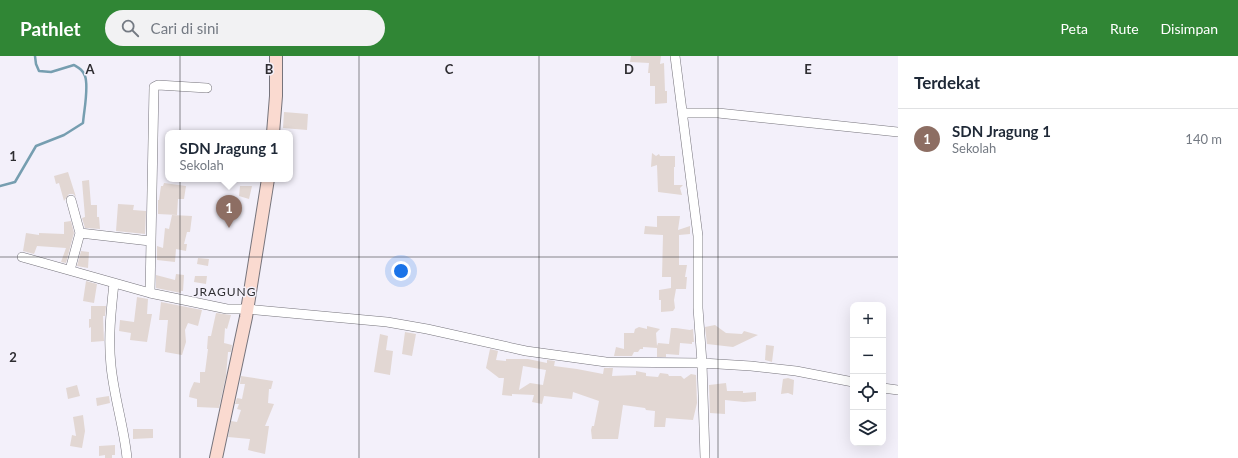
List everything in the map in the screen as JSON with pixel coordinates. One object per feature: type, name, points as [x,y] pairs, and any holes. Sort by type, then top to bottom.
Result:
[{"type":"main road","points":[[273,130],[276,96],[276,56]]},
{"type":"main road","points":[[216,458],[247,309],[268,182]]},
{"type":"street","points":[[675,56],[698,236],[698,308],[702,363],[705,458]]},
{"type":"street","points":[[150,293],[154,87],[158,85],[207,88]]},
{"type":"street","points":[[683,113],[718,113],[898,132]]},
{"type":"street","points":[[70,270],[80,233],[71,200]]},
{"type":"street","points":[[80,233],[150,241]]},
{"type":"street","points":[[22,257],[150,293],[227,309],[247,309],[394,324],[427,329],[526,351],[606,362],[702,363],[751,366],[796,371],[850,381]]},
{"type":"street","points":[[114,283],[110,313],[111,367],[126,458]]},
{"type":"street","points":[[886,388],[898,390]]},
{"type":"building","points":[[631,56],[661,56],[660,64],[664,63],[667,103],[655,104],[655,86],[650,86],[650,73],[648,73],[649,63],[630,62]]},
{"type":"building","points":[[284,112],[308,114],[307,130],[283,128]]},
{"type":"building","points":[[652,153],[656,156],[659,154],[660,156],[675,156],[674,185],[683,185],[680,188],[682,195],[658,192],[657,165],[651,167]]},
{"type":"building","points":[[68,172],[76,197],[73,194],[69,194],[64,201],[59,183],[56,184],[54,176]]},
{"type":"building","points":[[89,180],[91,205],[97,205],[97,217],[99,217],[100,229],[85,228],[82,218],[85,217],[82,181]]},
{"type":"building","points":[[164,183],[186,186],[184,199],[178,199],[177,215],[158,214],[158,200],[161,186],[163,186]]},
{"type":"building","points":[[240,186],[252,186],[249,199],[239,196]]},
{"type":"building","points":[[118,204],[134,205],[133,210],[146,211],[145,234],[116,231]]},
{"type":"building","points":[[172,215],[192,216],[190,232],[187,232],[184,244],[187,244],[186,251],[176,249],[175,262],[157,260],[157,246],[163,248],[165,228],[169,229]]},
{"type":"building","points":[[657,216],[680,216],[678,230],[690,226],[690,234],[679,235],[679,265],[687,265],[685,277],[687,277],[686,289],[676,289],[674,300],[675,308],[673,311],[661,312],[661,300],[659,300],[659,290],[671,288],[671,277],[662,277],[663,235],[644,234],[645,226],[657,227]]},
{"type":"building","points":[[71,221],[74,233],[66,263],[61,262],[66,248],[37,246],[34,254],[23,251],[26,233],[39,235],[39,233],[64,234],[64,222]]},
{"type":"building","points":[[81,251],[89,252],[88,268],[77,266]]},
{"type":"building","points":[[198,258],[209,259],[208,266],[197,264]]},
{"type":"building","points":[[176,274],[184,275],[183,291],[181,291],[181,293],[156,288],[156,275],[175,280]]},
{"type":"building","points":[[195,276],[207,276],[206,284],[194,282]]},
{"type":"building","points":[[86,281],[97,284],[94,303],[83,301]]},
{"type":"building","points":[[137,297],[148,299],[147,314],[152,314],[147,342],[130,340],[131,333],[119,331],[120,320],[134,322]]},
{"type":"building","points":[[161,302],[202,310],[198,326],[188,323],[185,330],[186,342],[182,355],[165,352],[168,320],[159,320]]},
{"type":"building","points":[[91,306],[106,306],[105,316],[103,316],[104,341],[91,342],[91,327],[89,328],[89,319],[91,319]]},
{"type":"building","points":[[216,313],[231,315],[227,329],[225,328],[224,343],[232,345],[231,352],[228,352],[226,376],[219,408],[197,407],[197,399],[189,397],[190,391],[194,382],[200,383],[200,372],[205,372],[208,336],[211,336]]},
{"type":"building","points":[[715,325],[726,333],[742,334],[744,331],[758,335],[733,347],[707,344],[705,327]]},
{"type":"building","points":[[647,326],[660,329],[656,333],[657,346],[658,343],[669,344],[671,328],[693,329],[694,342],[692,342],[692,344],[680,343],[679,355],[666,354],[666,357],[657,357],[657,348],[643,347],[643,349],[640,349],[638,352],[634,352],[632,356],[614,356],[616,347],[624,349],[624,333],[634,333],[635,329],[639,327],[647,329]]},
{"type":"building","points":[[405,332],[416,334],[412,356],[402,354]]},
{"type":"building","points":[[380,334],[388,336],[386,350],[393,351],[390,375],[374,372]]},
{"type":"building","points":[[766,345],[774,346],[772,362],[765,360]]},
{"type":"building","points":[[490,349],[498,351],[496,360],[506,361],[506,359],[528,359],[547,363],[547,360],[555,361],[554,366],[603,374],[604,368],[613,368],[612,376],[636,375],[636,371],[646,373],[646,376],[658,377],[660,373],[668,374],[669,376],[681,376],[684,379],[691,374],[696,375],[697,403],[693,420],[666,418],[665,427],[654,427],[655,411],[623,405],[618,439],[592,439],[591,430],[592,426],[594,426],[599,401],[573,392],[572,399],[544,396],[542,404],[532,402],[534,395],[502,395],[504,378],[499,378],[486,368]],"holes":[[[523,366],[546,370],[543,385],[530,383],[519,390]]]},
{"type":"building","points":[[241,376],[273,381],[271,389],[269,389],[268,403],[274,404],[265,426],[269,426],[265,454],[248,450],[250,439],[228,437],[231,421],[237,422],[241,410],[237,409],[239,404],[235,404],[237,398],[242,399],[245,384],[240,384]]},
{"type":"building","points":[[788,378],[794,380],[793,395],[788,393],[781,394],[783,379]]},
{"type":"building","points":[[726,383],[727,391],[743,391],[743,393],[756,392],[756,401],[744,402],[725,400],[725,414],[710,413],[709,385]]},
{"type":"building","points":[[77,385],[80,396],[68,399],[66,388]]},
{"type":"building","points":[[109,396],[110,403],[97,406],[96,398]]},
{"type":"building","points":[[83,415],[85,431],[82,448],[70,446],[72,435],[76,436],[73,417]]},
{"type":"building","points":[[133,429],[153,429],[153,438],[133,439]]},
{"type":"building","points":[[115,445],[115,455],[112,455],[112,458],[105,458],[105,455],[99,456],[99,446]]},
{"type":"waterway","points":[[0,186],[15,182],[36,146],[64,135],[83,123],[87,86],[83,72],[74,65],[51,72],[39,71],[35,56]]},
{"type":"place","name":"SDN Jragung 1","points":[[229,228]]},
{"type":"district","name":"JRAGUNG","points":[[225,291]]}]
